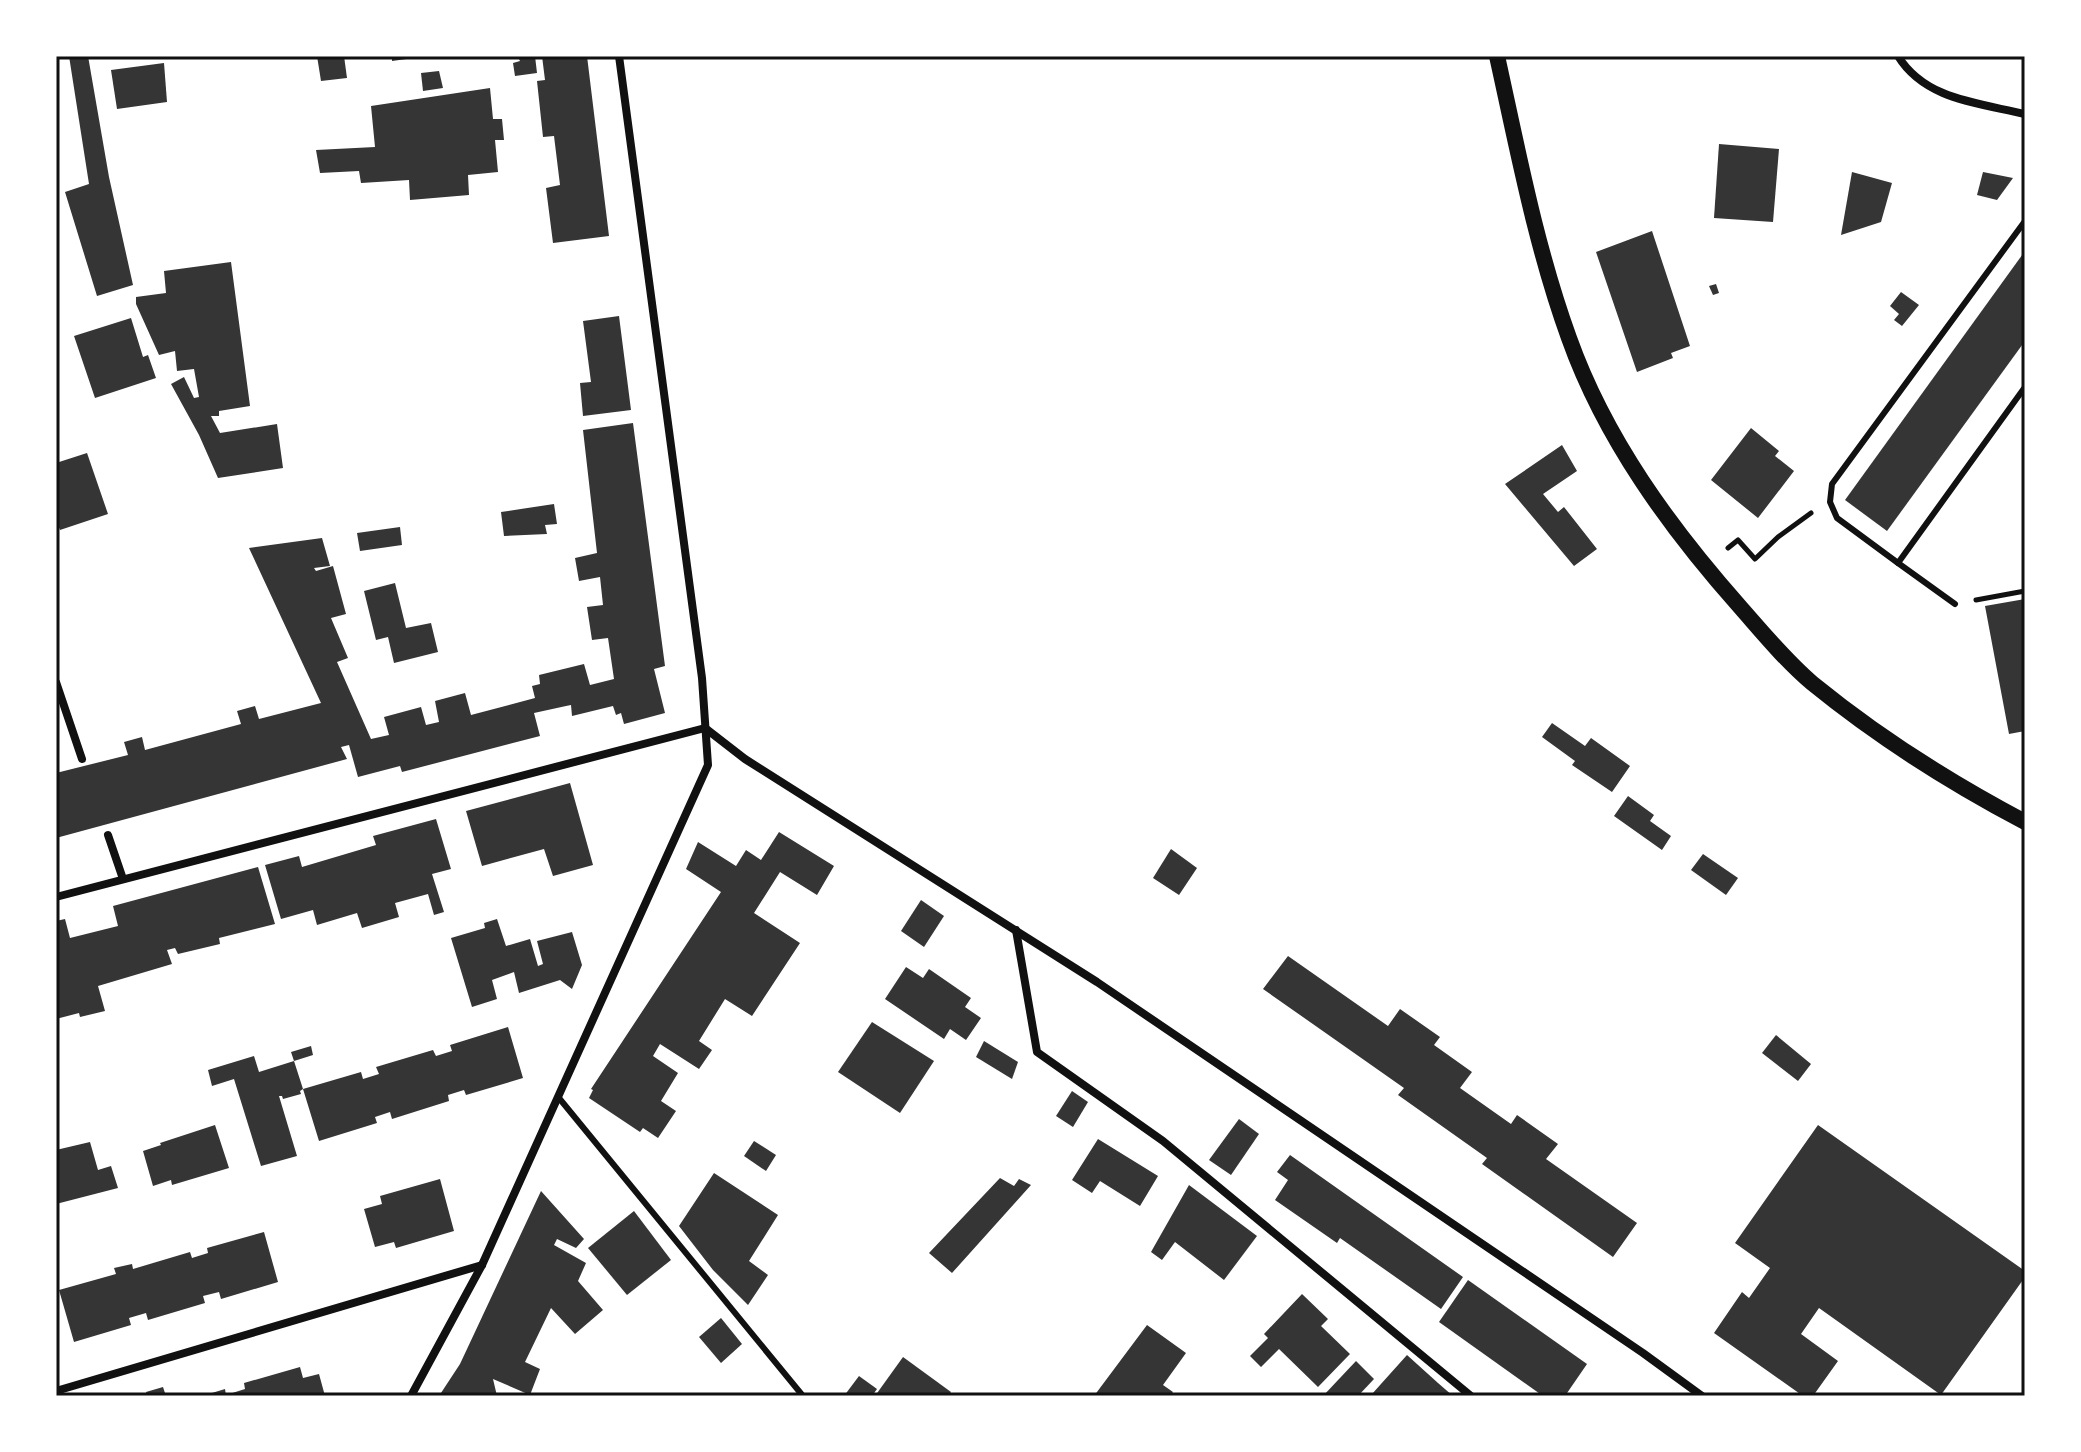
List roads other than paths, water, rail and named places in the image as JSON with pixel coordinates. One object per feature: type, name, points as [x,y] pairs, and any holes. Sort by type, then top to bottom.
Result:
[{"type":"main road","points":[[1497,56],[1536,229],[1569,340],[1607,422],[1657,505],[1763,634],[1811,681],[1871,727],[1954,782],[2025,822]]},
{"type":"street","points":[[411,1396],[482,1265],[708,765],[702,678],[619,56]]},
{"type":"street","points":[[1898,56],[1911,73],[1937,92],[2025,114]]},
{"type":"street","points":[[56,682],[82,759]]},
{"type":"street","points":[[56,897],[705,728]]},
{"type":"street","points":[[705,728],[745,759],[1097,982],[1702,1396]]},
{"type":"street","points":[[108,835],[123,879]]},
{"type":"street","points":[[1016,930],[1037,1052],[1163,1141],[1471,1396]]},
{"type":"street","points":[[56,1391],[482,1265]]},
{"type":"lane","points":[[1955,604],[1837,518],[1830,502],[1832,484],[2025,221]]},
{"type":"lane","points":[[1898,563],[2025,387]]},
{"type":"lane","points":[[559,1098],[803,1396]]}]
